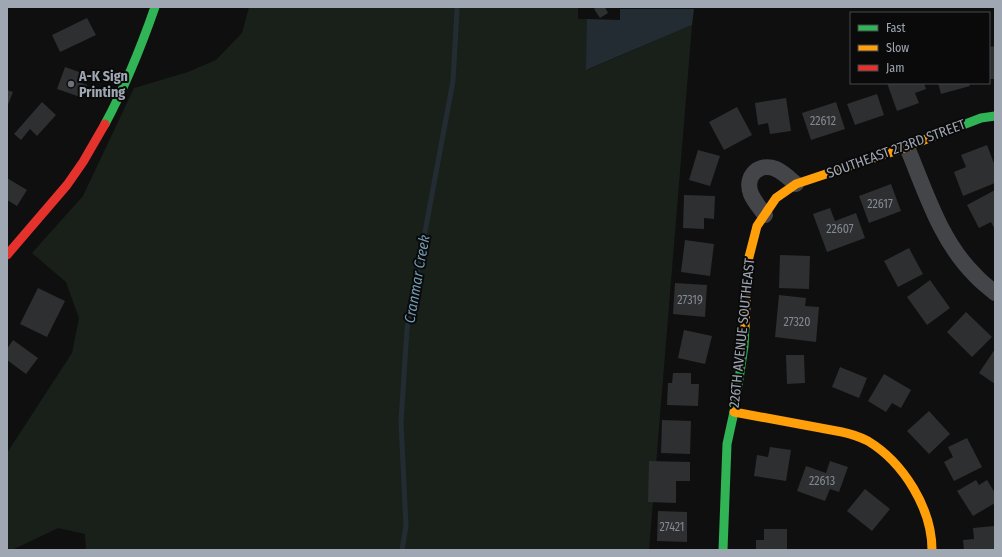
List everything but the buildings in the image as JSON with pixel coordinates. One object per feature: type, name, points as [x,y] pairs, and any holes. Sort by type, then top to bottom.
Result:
[{"type":"street","points":[[7,255],[67,185],[83,162],[116,104],[144,39],[155,7]]},
{"type":"street","name":"SOUTHEAST 273RD STREET","points":[[776,198],[796,184],[906,148],[980,118],[995,116]]},
{"type":"street","points":[[906,148],[942,228],[958,254],[974,274],[995,293]]},
{"type":"street","points":[[765,215],[751,194],[749,182],[751,174],[767,167],[777,170],[796,184]]},
{"type":"street","name":"226TH AVENUE SOUTHEAST","points":[[723,550],[727,444],[734,412],[744,346],[748,261],[757,226],[776,198]]},
{"type":"street","points":[[734,412],[837,431],[860,437],[882,452],[899,470],[913,489],[926,515],[933,542],[932,550]]},
{"type":"shaded area","points":[[249,7],[578,7],[578,19],[587,19],[587,70],[692,25],[649,550],[86,550],[85,534],[58,528],[12,550],[7,550],[7,453],[72,353],[79,318],[66,282],[32,253],[83,196],[134,88],[188,72],[216,60],[242,33]]},
{"type":"shaded area","points":[[620,9],[694,9],[692,25],[586,70],[587,19],[620,20]]},
{"type":"waterway","name":"Cranmar Creek","points":[[402,550],[406,526],[401,422],[407,329],[453,81],[457,9]]},
{"type":"traffic: fast","points":[[105,124],[132,67],[155,7]]},
{"type":"traffic: fast","points":[[929,138],[981,118],[995,116]]},
{"type":"traffic: fast","points":[[723,550],[727,444],[734,412],[744,346],[745,327]]},
{"type":"traffic: slow","points":[[745,327],[748,261],[757,226],[776,198],[796,184],[907,147],[929,138]]},
{"type":"traffic: slow","points":[[734,412],[842,432],[868,441],[881,450],[904,474],[914,488],[927,519],[931,534],[932,550]]},
{"type":"traffic: jam","points":[[7,255],[67,185],[83,162],[105,124]]},
{"type":"place","name":"A-K Sign Printing","points":[[71,84]]}]
